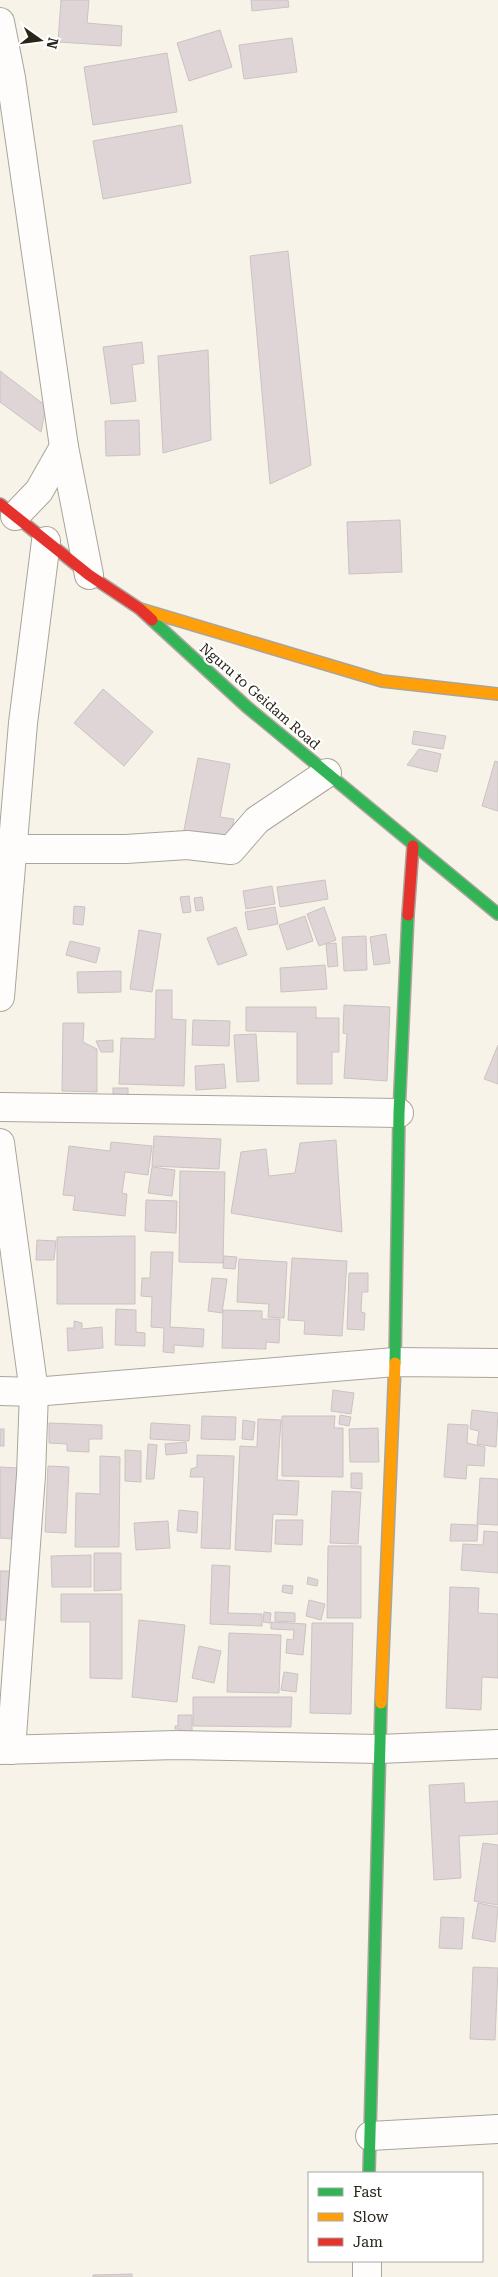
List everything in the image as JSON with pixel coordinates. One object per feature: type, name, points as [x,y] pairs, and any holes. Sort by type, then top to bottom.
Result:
[{"type":"street","points":[[0,22],[11,78],[64,447],[89,575]]},
{"type":"street","points":[[7,510],[39,491],[64,447]]},
{"type":"street","name":"Nguru to Geidam Road","points":[[7,510],[89,575],[140,609],[247,707],[413,846],[498,914]]},
{"type":"street","points":[[0,997],[23,723],[46,541]]},
{"type":"street","points":[[140,609],[382,681],[498,694]]},
{"type":"street","points":[[12,849],[126,849],[187,846],[231,850],[257,820],[327,773]]},
{"type":"street","points":[[370,2172],[379,1750],[395,1362],[399,1113],[407,927],[413,846]]},
{"type":"street","points":[[0,1107],[399,1113]]},
{"type":"street","points":[[0,1142],[34,1392],[32,1474],[6,1750],[176,1745],[379,1750],[498,1744]]},
{"type":"street","points":[[0,1391],[34,1392],[395,1362],[498,1363]]},
{"type":"street","points":[[370,2136],[498,2129]]},
{"type":"street","points":[[367,2262],[367,2277]]},
{"type":"building","points":[[61,0],[89,0],[87,23],[122,26],[121,46],[58,42]]},
{"type":"building","points":[[251,0],[288,0],[289,7],[252,11]]},
{"type":"building","points":[[220,30],[232,67],[189,81],[177,43]]},
{"type":"building","points":[[292,38],[297,72],[244,79],[239,45]]},
{"type":"building","points":[[167,53],[177,112],[93,125],[84,67]]},
{"type":"building","points":[[182,125],[191,183],[103,199],[93,141]]},
{"type":"building","points":[[288,251],[311,465],[270,484],[250,256]]},
{"type":"building","points":[[142,342],[144,363],[132,365],[136,401],[111,404],[103,347]]},
{"type":"building","points":[[208,350],[211,440],[163,453],[158,356]]},
{"type":"building","points":[[0,371],[46,406],[41,432],[0,402]]},
{"type":"building","points":[[139,420],[140,455],[106,456],[105,421]]},
{"type":"building","points":[[400,520],[402,572],[349,574],[347,522]]},
{"type":"building","points":[[103,689],[153,732],[124,766],[74,723]]},
{"type":"building","points":[[414,731],[446,736],[443,749],[412,744]]},
{"type":"building","points":[[419,749],[441,754],[437,772],[407,765]]},
{"type":"building","points":[[198,758],[230,764],[220,817],[234,819],[229,843],[183,835]]},
{"type":"building","points":[[495,761],[498,762],[498,811],[482,806]]},
{"type":"building","points":[[325,880],[328,899],[280,907],[277,887]]},
{"type":"building","points":[[272,886],[275,904],[246,909],[243,891]]},
{"type":"building","points":[[189,896],[191,912],[183,913],[180,897]]},
{"type":"building","points":[[202,897],[204,910],[196,911],[194,898]]},
{"type":"building","points":[[74,906],[85,907],[83,925],[73,924]]},
{"type":"building","points":[[275,907],[278,924],[248,930],[245,912]]},
{"type":"building","points":[[324,907],[336,940],[319,946],[307,914]]},
{"type":"building","points":[[305,916],[313,941],[287,950],[279,925]]},
{"type":"building","points":[[236,927],[247,955],[218,965],[207,938]]},
{"type":"building","points":[[139,930],[161,934],[152,992],[130,989]]},
{"type":"building","points":[[386,934],[390,963],[374,965],[370,937]]},
{"type":"building","points":[[366,936],[367,970],[344,971],[342,937]]},
{"type":"building","points":[[70,941],[100,948],[96,963],[66,955]]},
{"type":"building","points":[[336,943],[338,966],[328,967],[326,944]]},
{"type":"building","points":[[325,965],[327,989],[281,992],[280,968]]},
{"type":"building","points":[[121,971],[121,992],[78,993],[77,972]]},
{"type":"building","points":[[156,990],[172,990],[172,1019],[186,1020],[184,1086],[119,1084],[121,1038],[155,1039]]},
{"type":"building","points":[[344,1005],[390,1007],[387,1081],[344,1078],[347,1034],[343,1033]]},
{"type":"building","points":[[246,1007],[316,1007],[316,1018],[339,1018],[339,1052],[332,1052],[332,1084],[297,1084],[297,1032],[246,1031]]},
{"type":"building","points":[[193,1020],[230,1021],[229,1046],[192,1045]]},
{"type":"building","points":[[63,1023],[84,1023],[83,1042],[97,1049],[97,1092],[62,1091]]},
{"type":"building","points":[[256,1034],[259,1081],[237,1082],[234,1035]]},
{"type":"building","points":[[113,1040],[113,1052],[101,1052],[96,1041]]},
{"type":"building","points":[[498,1045],[498,1084],[484,1079]]},
{"type":"building","points":[[224,1064],[226,1088],[196,1090],[195,1066]]},
{"type":"building","points":[[113,1088],[128,1088],[128,1101],[113,1101]]},
{"type":"building","points":[[154,1136],[221,1139],[219,1169],[152,1166]]},
{"type":"building","points":[[336,1140],[342,1232],[231,1213],[241,1152],[266,1149],[269,1176],[295,1173],[300,1143]]},
{"type":"building","points":[[111,1142],[152,1146],[148,1175],[125,1172],[122,1193],[127,1194],[125,1216],[73,1210],[75,1196],[63,1195],[69,1146],[110,1151]]},
{"type":"building","points":[[152,1167],[175,1170],[172,1196],[148,1193]]},
{"type":"building","points":[[180,1171],[225,1172],[223,1263],[179,1262]]},
{"type":"building","points":[[146,1200],[177,1201],[176,1233],[145,1231]]},
{"type":"building","points":[[135,1236],[135,1304],[57,1304],[57,1237]]},
{"type":"building","points":[[37,1240],[56,1241],[54,1260],[36,1260]]},
{"type":"building","points":[[151,1252],[173,1252],[170,1327],[204,1329],[203,1347],[174,1345],[174,1353],[163,1352],[164,1328],[151,1327],[152,1297],[141,1296],[142,1278],[150,1278]]},
{"type":"building","points":[[224,1256],[237,1257],[235,1269],[223,1268]]},
{"type":"building","points":[[292,1258],[347,1261],[342,1336],[304,1334],[305,1321],[288,1320]]},
{"type":"building","points":[[239,1259],[287,1262],[284,1318],[268,1317],[269,1304],[237,1302]]},
{"type":"building","points":[[349,1273],[368,1273],[368,1292],[362,1292],[361,1312],[365,1313],[364,1330],[347,1329]]},
{"type":"building","points":[[212,1278],[227,1279],[222,1313],[208,1311]]},
{"type":"building","points":[[116,1309],[136,1310],[136,1332],[145,1333],[145,1346],[115,1345]]},
{"type":"building","points":[[223,1310],[262,1311],[262,1319],[280,1319],[279,1343],[266,1342],[266,1349],[222,1348]]},
{"type":"building","points":[[74,1321],[82,1323],[82,1329],[102,1327],[103,1348],[68,1351],[67,1328],[74,1328]]},
{"type":"building","points":[[333,1390],[354,1393],[351,1414],[331,1411]]},
{"type":"building","points":[[472,1410],[498,1413],[496,1447],[477,1444],[479,1431],[470,1429]]},
{"type":"building","points":[[340,1415],[351,1417],[349,1426],[339,1424]]},
{"type":"building","points":[[202,1416],[236,1417],[235,1440],[201,1439]]},
{"type":"building","points":[[282,1416],[335,1416],[334,1428],[343,1428],[343,1477],[282,1476]]},
{"type":"building","points":[[258,1419],[281,1420],[277,1480],[299,1481],[297,1515],[273,1514],[271,1552],[235,1550],[240,1446],[257,1447]]},
{"type":"building","points":[[243,1420],[255,1422],[253,1440],[242,1439]]},
{"type":"building","points":[[49,1423],[102,1425],[102,1439],[89,1439],[89,1452],[67,1451],[67,1444],[49,1443]]},
{"type":"building","points":[[151,1423],[190,1425],[189,1441],[150,1439]]},
{"type":"building","points":[[448,1424],[468,1425],[467,1443],[485,1447],[484,1466],[467,1465],[466,1479],[444,1477]]},
{"type":"building","points":[[378,1428],[379,1462],[350,1462],[349,1429]]},
{"type":"building","points":[[0,1429],[4,1429],[4,1446],[0,1446]]},
{"type":"building","points":[[186,1442],[187,1453],[166,1455],[165,1444]]},
{"type":"building","points":[[148,1444],[157,1445],[154,1479],[146,1479]]},
{"type":"building","points":[[125,1450],[141,1451],[141,1482],[125,1481]]},
{"type":"building","points":[[197,1455],[234,1456],[230,1549],[201,1548],[204,1477],[190,1477],[191,1469],[197,1467]]},
{"type":"building","points":[[100,1456],[120,1457],[119,1547],[75,1547],[76,1493],[100,1494]]},
{"type":"building","points":[[48,1466],[69,1467],[66,1533],[45,1532]]},
{"type":"building","points":[[0,1467],[18,1468],[13,1539],[0,1538]]},
{"type":"building","points":[[351,1473],[362,1473],[362,1489],[351,1488]]},
{"type":"building","points":[[480,1478],[498,1479],[498,1525],[477,1524]]},
{"type":"building","points":[[332,1491],[361,1492],[358,1544],[330,1543]]},
{"type":"building","points":[[179,1510],[198,1512],[197,1533],[177,1531]]},
{"type":"building","points":[[276,1520],[303,1520],[302,1545],[275,1544]]},
{"type":"building","points":[[168,1521],[170,1548],[136,1550],[134,1523]]},
{"type":"building","points":[[451,1524],[478,1525],[477,1541],[450,1541]]},
{"type":"building","points":[[484,1531],[498,1532],[498,1573],[461,1570],[463,1544],[483,1545]]},
{"type":"building","points":[[328,1546],[361,1546],[361,1618],[327,1618]]},
{"type":"building","points":[[94,1553],[121,1553],[121,1590],[94,1591]]},
{"type":"building","points":[[91,1555],[91,1587],[52,1587],[51,1556]]},
{"type":"building","points":[[212,1565],[230,1566],[228,1613],[262,1614],[262,1626],[210,1624]]},
{"type":"building","points":[[0,1571],[11,1571],[6,1620],[0,1620]]},
{"type":"building","points":[[308,1577],[318,1580],[317,1586],[307,1584]]},
{"type":"building","points":[[283,1585],[293,1586],[292,1594],[282,1592]]},
{"type":"building","points":[[450,1587],[479,1588],[478,1613],[498,1614],[498,1678],[482,1677],[481,1710],[446,1708]]},
{"type":"building","points":[[61,1594],[122,1594],[122,1679],[90,1678],[90,1622],[61,1622]]},
{"type":"building","points":[[309,1600],[325,1604],[321,1620],[306,1616]]},
{"type":"building","points":[[264,1612],[271,1613],[270,1623],[263,1622]]},
{"type":"building","points":[[275,1612],[295,1613],[295,1622],[275,1621]]},
{"type":"building","points":[[139,1620],[185,1625],[177,1702],[132,1697]]},
{"type":"building","points":[[271,1622],[306,1624],[303,1655],[286,1653],[287,1639],[293,1640],[294,1630],[271,1629]]},
{"type":"building","points":[[312,1623],[353,1623],[351,1714],[310,1713]]},
{"type":"building","points":[[229,1633],[281,1635],[279,1693],[227,1692]]},
{"type":"building","points":[[199,1646],[221,1651],[214,1683],[192,1678]]},
{"type":"building","points":[[284,1672],[298,1674],[296,1692],[281,1690]]},
{"type":"building","points":[[193,1697],[292,1697],[291,1727],[193,1726]]},
{"type":"building","points":[[178,1715],[192,1715],[192,1736],[180,1736],[181,1729],[175,1729],[175,1726],[178,1726]]},
{"type":"building","points":[[464,1783],[465,1803],[498,1801],[498,1834],[459,1836],[461,1878],[434,1880],[429,1785]]},
{"type":"building","points":[[483,1843],[498,1845],[498,1905],[474,1901]]},
{"type":"building","points":[[478,1903],[498,1907],[495,1942],[472,1938]]},
{"type":"building","points":[[441,1917],[464,1918],[462,1949],[439,1948]]},
{"type":"building","points":[[473,1967],[498,1968],[495,2040],[470,2039]]},
{"type":"building","points":[[132,2274],[132,2277],[93,2277],[93,2275]]},
{"type":"traffic: fast","points":[[152,620],[247,707],[498,914]]},
{"type":"traffic: fast","points":[[395,1363],[399,1113],[408,915]]},
{"type":"traffic: fast","points":[[369,2172],[381,1703]]},
{"type":"traffic: slow","points":[[140,609],[382,681],[498,694]]},
{"type":"traffic: slow","points":[[381,1703],[395,1363]]},
{"type":"traffic: jam","points":[[0,504],[89,575],[140,609],[152,620]]},
{"type":"traffic: jam","points":[[408,915],[413,846]]}]
